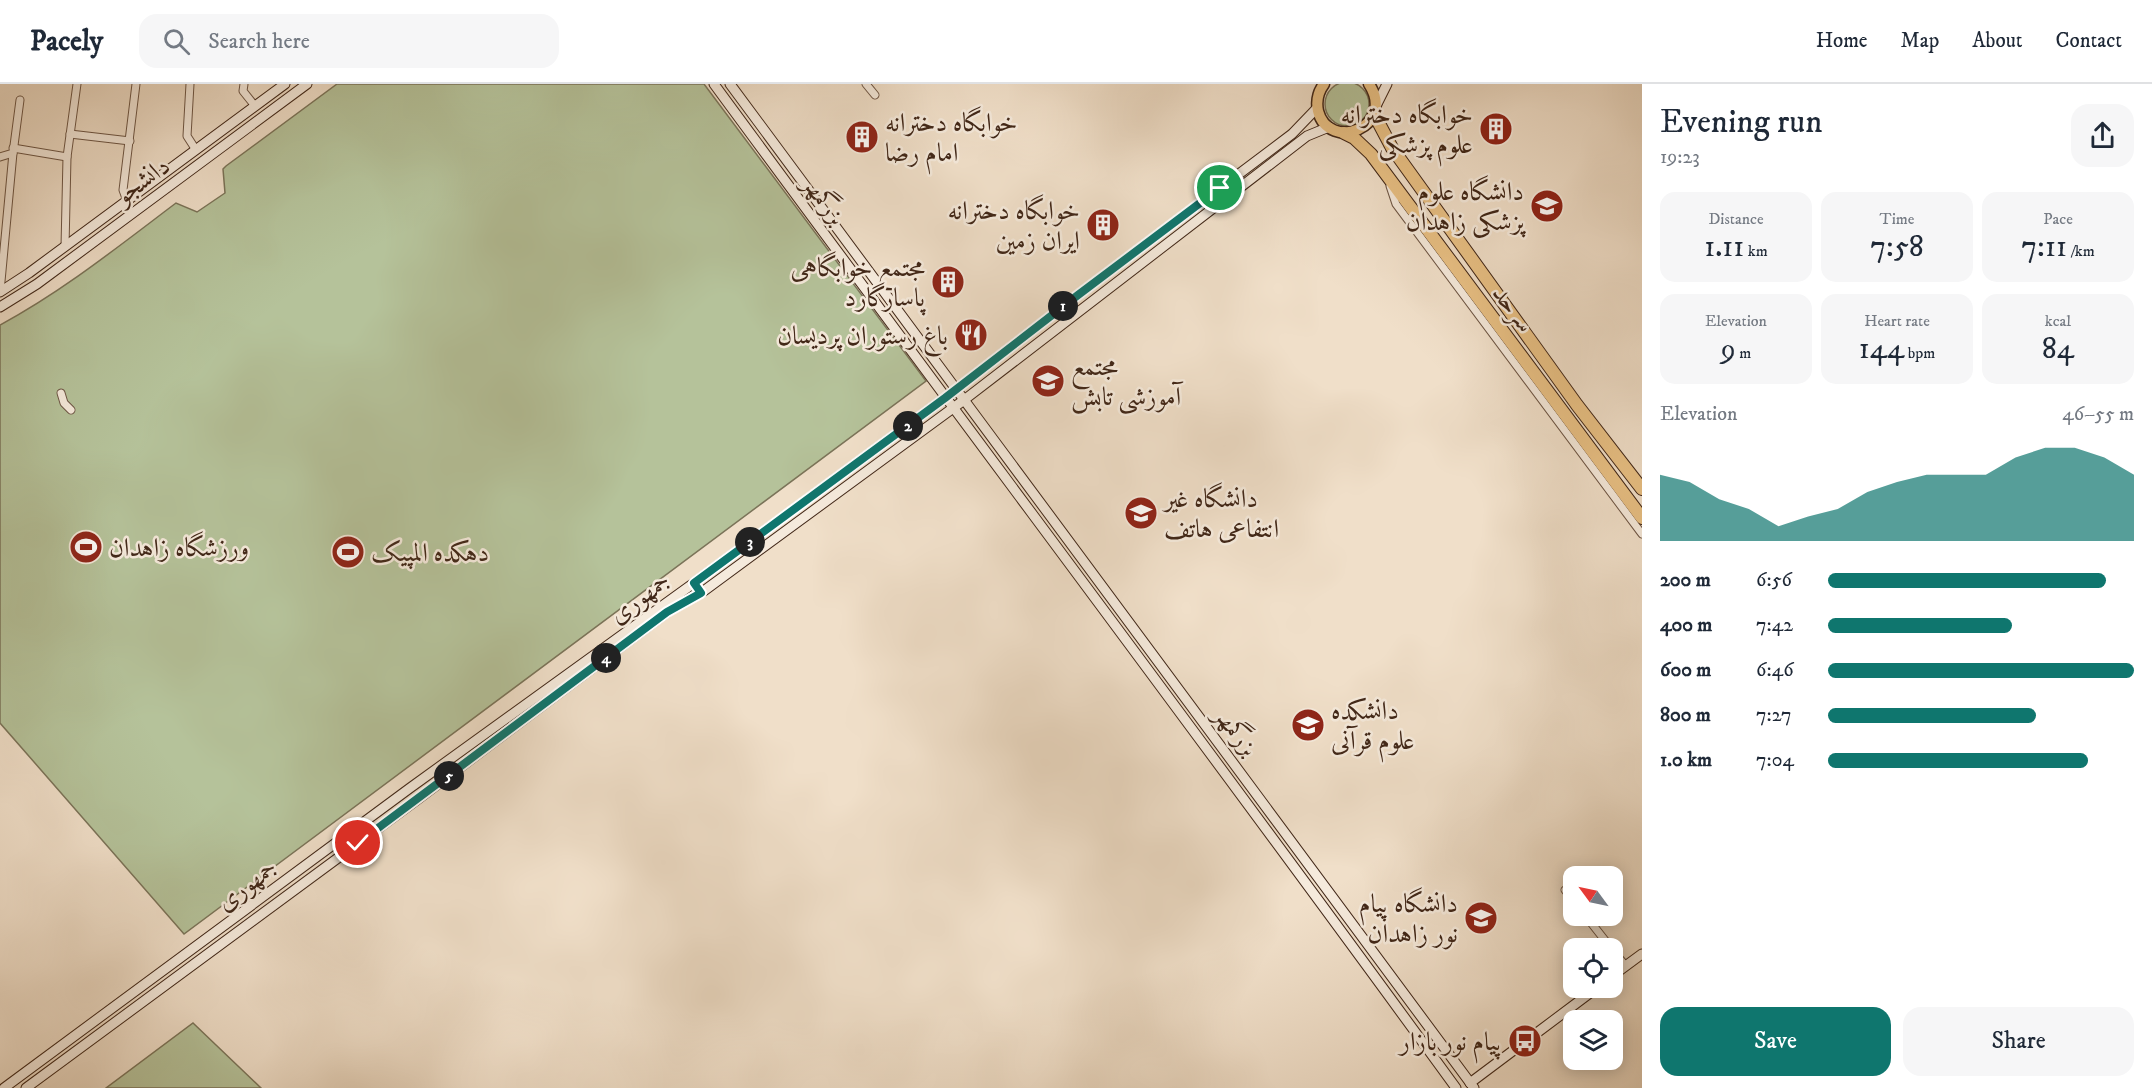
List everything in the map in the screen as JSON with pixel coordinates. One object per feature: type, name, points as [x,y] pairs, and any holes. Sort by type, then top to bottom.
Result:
[{"type":"highway","name":"سرحد","points":[[1375,110],[1392,148],[1577,405],[1642,489]]},
{"type":"highway","name":"سرحد","points":[[1344,133],[1362,145],[1386,176],[1642,518]]},
{"type":"main road","name":"دانشجو","points":[[0,292],[65,247],[285,84]]},
{"type":"main road","name":"دانشجو","points":[[0,307],[37,284],[307,84]]},
{"type":"main road","name":"بزرگمهر","points":[[714,84],[952,408],[1269,831],[1456,1088]]},
{"type":"main road","name":"بزرگمهر","points":[[730,84],[1472,1085]]},
{"type":"main road","points":[[1369,84],[1374,91],[1375,110]]},
{"type":"main road","points":[[1320,87],[1317,108],[1320,115],[1329,127],[1344,133],[1359,130],[1365,126],[1387,84]]},
{"type":"main road","name":"جمهوری","points":[[4,1088],[410,788],[945,398],[1292,134],[1317,108]]},
{"type":"main road","name":"جمهوری","points":[[26,1088],[418,800],[667,612],[701,593],[964,400],[1307,136],[1329,127]]},
{"type":"main road","points":[[805,209],[816,201]]},
{"type":"main road","points":[[87,230],[95,241]]},
{"type":"main road","points":[[1078,295],[1085,306]]},
{"type":"main road","points":[[1041,527],[1053,518]]},
{"type":"main road","points":[[694,583],[701,593]]},
{"type":"main road","points":[[410,788],[418,800]]},
{"type":"main road","points":[[1623,968],[1642,954]]},
{"type":"main road","points":[[1472,1085],[1584,998]]},
{"type":"street","points":[[65,247],[67,157],[76,84]]},
{"type":"street","points":[[127,201],[123,190],[136,84]]},
{"type":"street","points":[[190,84],[187,136],[196,150]]},
{"type":"street","points":[[244,84],[243,91],[255,106]]},
{"type":"street","points":[[866,84],[875,95]]},
{"type":"street","points":[[0,292],[20,100]]},
{"type":"street","points":[[70,134],[130,141]]},
{"type":"street","points":[[0,157],[13,150],[67,157]]},
{"type":"street","points":[[1386,176],[1396,204],[1642,534]]},
{"type":"street","points":[[61,393],[64,403],[71,410]]},
{"type":"street","points":[[1594,926],[1603,938]]},
{"type":"street","points":[[1623,962],[1626,966]]},
{"type":"green space","points":[[1347,82],[1356,83],[1363,88],[1368,95],[1368,113],[1363,120],[1356,125],[1347,126],[1338,125],[1331,120],[1326,113],[1325,104],[1326,95],[1331,88],[1338,83]]},
{"type":"green space","name":"دهکده المپیک","points":[[337,84],[704,84],[926,381],[184,934],[0,723],[0,325],[68,283],[176,203],[197,212],[225,193],[223,169],[226,166]]},
{"type":"green space","points":[[193,1023],[261,1088],[106,1088]]},
{"type":"place","name":"خوابگاه دخترانه علوم پزشکی","points":[[1496,129]]},
{"type":"place","name":"خوابگاه دخترانه امام رضا","points":[[862,137]]},
{"type":"place","name":"دانشگاه علوم پزشکی زاهدان","points":[[1547,206]]},
{"type":"place","name":"خوابگاه دخترانه ایران زمین","points":[[1103,225]]},
{"type":"place","name":"مجتمع خوابگاهی پاسارگارد","points":[[948,282]]},
{"type":"place","name":"باغ رستوران پردیسان","points":[[971,335]]},
{"type":"place","name":"مجتمع آموزشی تابش","points":[[1048,381]]},
{"type":"place","name":"دانشگاه غیر انتفاعی هاتف","points":[[1141,513]]},
{"type":"place","name":"ورزشگاه زاهدان","points":[[86,547]]},
{"type":"place","name":"دهکده المپیک","points":[[348,552]]},
{"type":"place","name":"دانشکده علوم قرآنی","points":[[1308,725]]},
{"type":"place","name":"دانشگاه پیام نور زاهدان","points":[[1481,918]]},
{"type":"place","name":"پیام نور بازار","points":[[1525,1041]]},
{"type":"route","points":[[358,843],[667,612],[701,593],[694,583],[945,398],[1220,188]]}]
